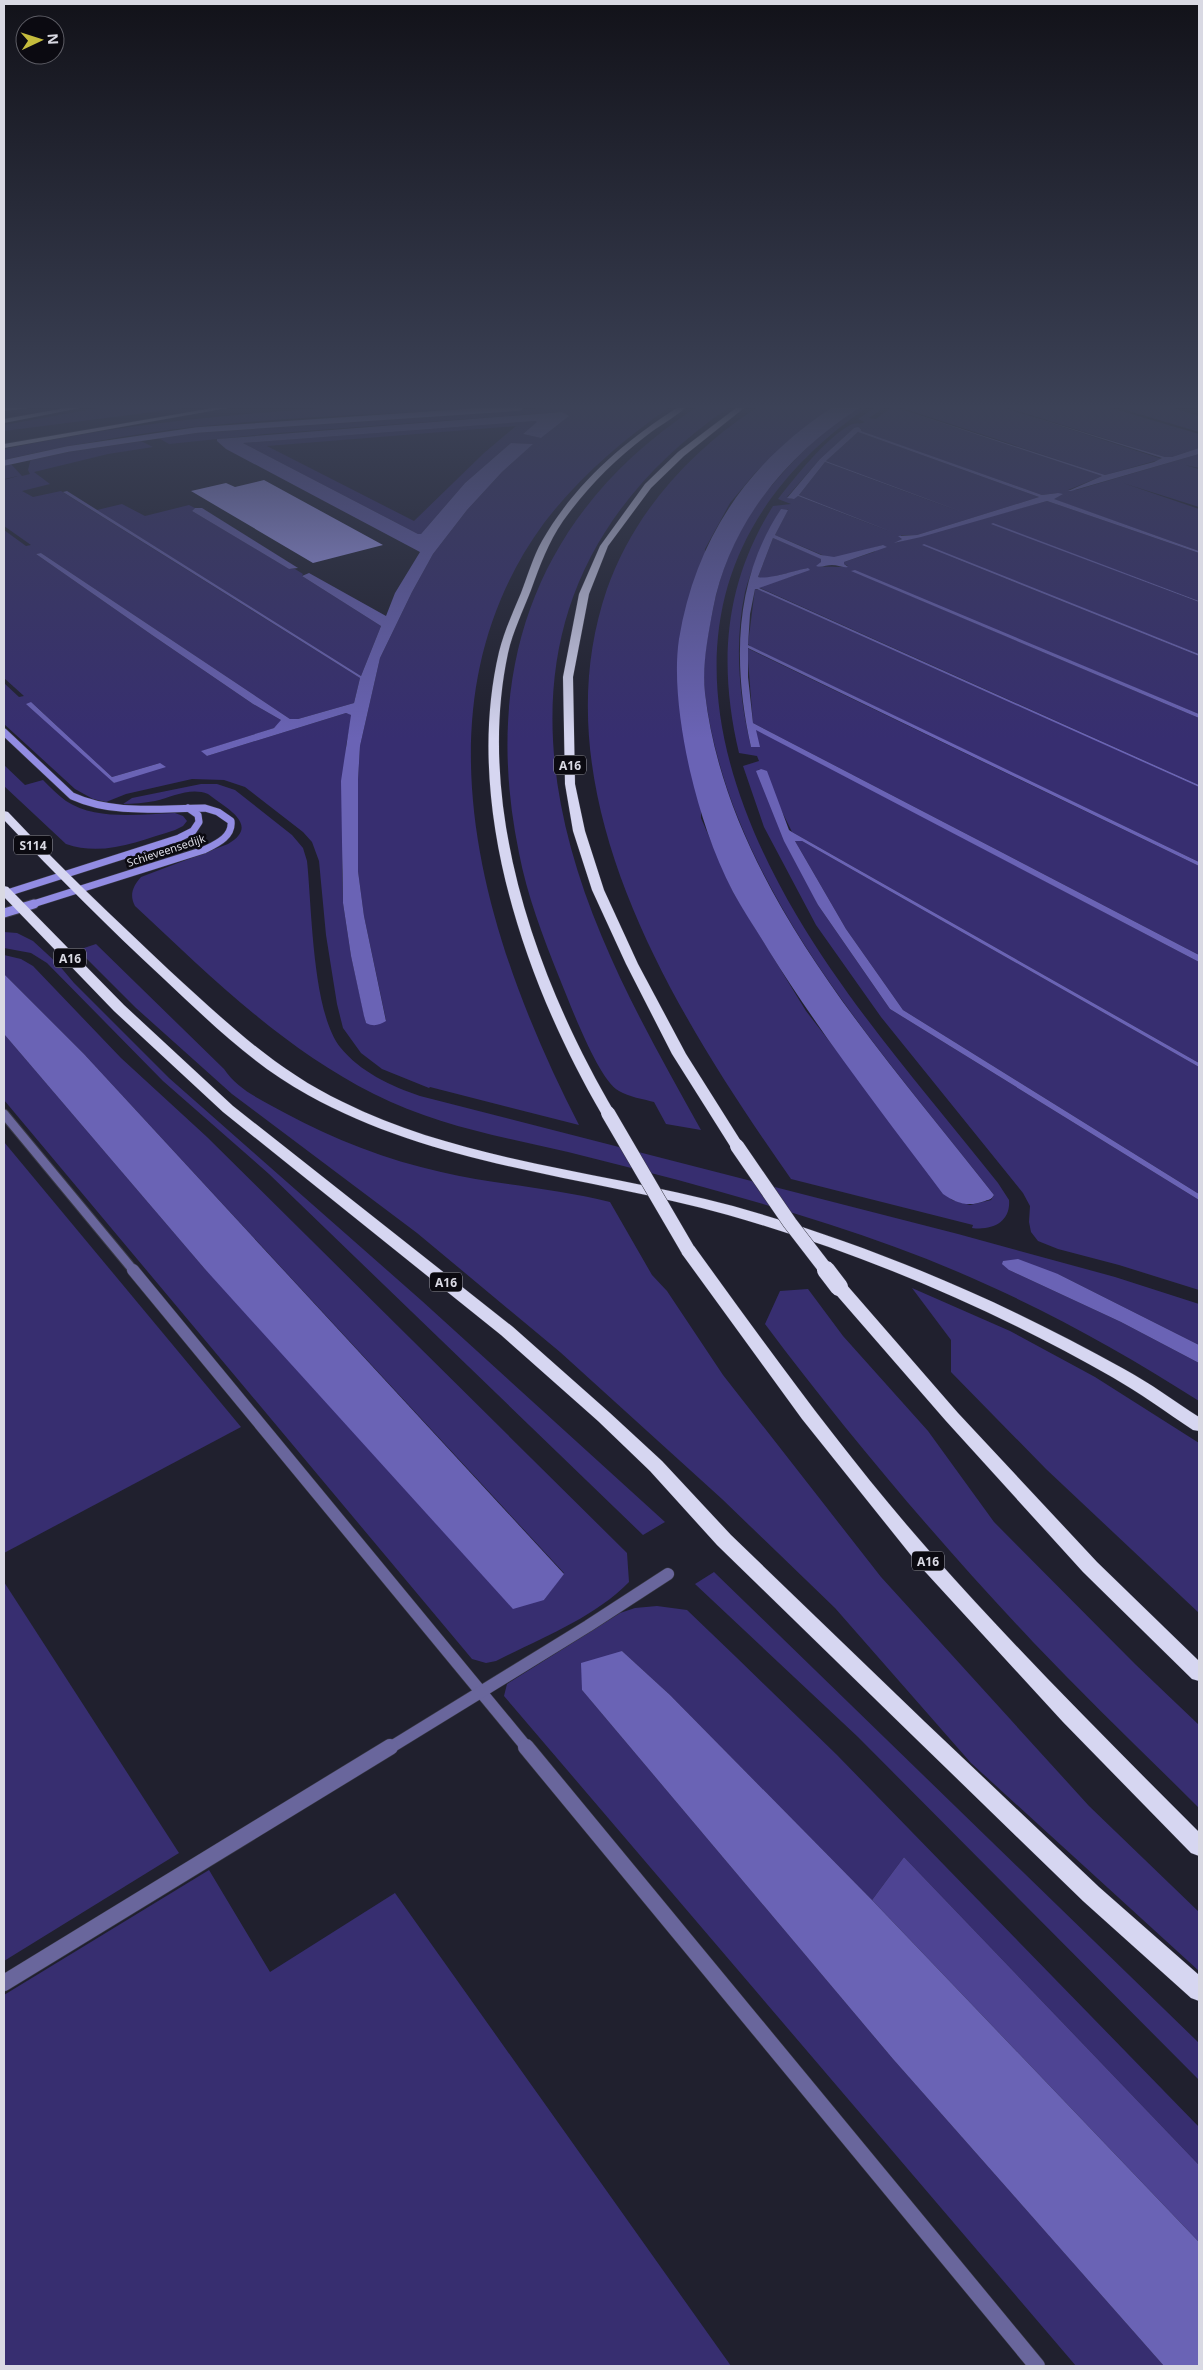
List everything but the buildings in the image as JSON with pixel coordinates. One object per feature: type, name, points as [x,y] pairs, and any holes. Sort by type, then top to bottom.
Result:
[{"type":"highway","name":"A16","points":[[560,519],[545,543],[502,658],[495,711],[497,807],[521,914],[553,1007],[579,1062],[688,1250],[808,1415],[926,1559],[1070,1716],[1199,1846]]},
{"type":"highway","name":"A16","points":[[624,519],[604,546],[584,594],[568,677],[570,784],[579,831],[598,890],[632,964],[678,1054],[737,1146],[790,1223],[839,1287],[952,1417],[1090,1567],[1199,1673]]},
{"type":"highway","name":"S114","points":[[4,814],[76,890]]},
{"type":"highway","points":[[76,890],[257,1057],[303,1088],[350,1113],[407,1135],[456,1149],[728,1210],[827,1240],[950,1288],[1011,1317],[1120,1374],[1199,1425]]},
{"type":"highway","points":[[5,892],[21,907]]},
{"type":"highway","name":"A16","points":[[21,907],[119,1008],[228,1109],[507,1331],[604,1416],[656,1466],[724,1540],[918,1728],[1091,1894],[1199,1990]]},
{"type":"street","name":"Schieveensedijk","points":[[4,732],[72,796],[80,801],[104,808],[218,810],[231,821],[230,834],[224,840],[204,850],[76,890]]},
{"type":"street","name":"Schieveensedijk","points":[[62,875],[179,838],[193,831],[198,825],[199,819],[198,815],[188,808]]},
{"type":"street","points":[[5,892],[62,875]]},
{"type":"street","points":[[4,913],[76,890]]},
{"type":"lane","points":[[4,1114],[1037,2366]]},
{"type":"lane","points":[[4,1983],[588,1626],[668,1574]]},
{"type":"shaded area","points":[[4,519],[105,519],[360,678],[354,703],[298,719],[290,719],[41,553],[36,554],[253,704],[281,720],[274,728],[202,751],[207,756],[346,713],[352,715],[346,746],[342,871],[343,903],[351,956],[366,1023],[386,1020],[364,916],[358,871],[360,746],[380,658],[433,554],[460,519],[547,519],[503,594],[479,669],[471,746],[476,824],[491,903],[515,980],[545,1054],[579,1125],[429,1088],[382,1069],[361,1053],[343,1028],[337,1004],[326,935],[319,861],[312,842],[303,832],[245,787],[224,780],[192,779],[126,794],[106,802],[93,799],[75,789],[4,724],[4,683],[19,697],[24,696],[4,678],[4,530],[26,546],[31,545],[4,526]],"holes":[[[31,702],[112,777],[160,763],[114,783]]]},
{"type":"shaded area","points":[[105,519],[111,519],[361,676],[381,626],[302,576],[309,573],[386,616],[395,593],[420,552],[357,519],[388,519],[421,534],[434,519],[460,519],[433,554],[380,658],[360,746],[358,871],[364,916],[386,1021],[381,1024],[372,1025],[366,1023],[364,1016],[351,956],[343,903],[341,781],[351,715],[346,713],[207,756],[201,751],[274,728],[281,720],[253,704],[36,554],[41,553],[290,719],[298,719],[354,703],[360,678]]},
{"type":"shaded area","points":[[111,519],[205,519],[289,569],[295,569],[303,574],[302,576],[381,626],[361,676]]},
{"type":"shaded area","points":[[205,519],[219,519],[298,568],[289,569]]},
{"type":"shaded area","points":[[388,519],[409,519],[414,521],[416,519],[434,519],[421,534]]},
{"type":"shaded area","points":[[579,519],[614,519],[580,580],[560,645],[552,714],[558,786],[574,860],[602,937],[624,987],[701,1130],[666,1124],[654,1102],[619,1091],[602,1072],[585,1039],[541,931],[522,869],[509,785],[508,721],[516,659],[533,601],[559,546]]},
{"type":"shaded area","points":[[642,519],[722,519],[705,549],[701,818],[733,892],[806,1011],[952,1200],[970,1205],[991,1200],[994,1195],[903,1081],[815,961],[776,898],[744,832],[720,764],[705,693],[704,673],[708,633],[715,598],[731,551],[748,519],[758,519],[730,579],[718,643],[719,709],[734,777],[760,846],[797,916],[819,951],[867,1020],[998,1183],[1009,1200],[1007,1214],[999,1223],[986,1228],[972,1228],[973,1225],[791,1179],[747,1115],[704,1047],[664,975],[630,900],[604,824],[590,746],[590,667],[607,589],[618,561]]},
{"type":"shaded area","points":[[723,519],[748,519],[732,548],[721,578],[707,640],[704,682],[719,764],[743,832],[776,897],[815,961],[903,1082],[994,1195],[990,1199],[974,1204],[963,1204],[943,1194],[789,983],[733,892],[713,848],[690,771],[677,688],[677,655],[687,602],[698,568],[712,536]]},
{"type":"shaded area","points":[[766,519],[778,519],[764,540],[749,577],[742,611],[739,670],[743,709],[751,747],[756,729],[1199,962],[1199,1063],[792,832],[761,769],[758,770],[818,905],[890,1009],[1199,1200],[1199,1290],[1119,1265],[1058,1249],[1038,1241],[1031,1232],[1029,1222],[1030,1206],[1023,1193],[881,1017],[816,925],[764,827],[743,766],[759,761],[757,756],[739,753],[732,720],[728,656],[730,625],[735,595],[744,565]]},
{"type":"shaded area","points":[[776,519],[784,519],[775,535],[821,555],[834,557],[883,545],[887,547],[844,562],[848,567],[832,565],[820,567],[816,566],[821,562],[821,559],[773,538],[758,577],[775,576],[808,568],[810,570],[759,588],[1199,785],[1199,787],[757,589],[755,589],[750,614],[748,645],[1199,862],[1199,866],[748,648],[748,677],[753,723],[1199,955],[1199,962],[756,730],[760,747],[751,747],[741,686],[741,625],[754,565],[765,537]]},
{"type":"shaded area","points":[[783,519],[856,519],[891,532],[858,519],[970,519],[917,535],[901,535],[902,539],[895,543],[983,519],[1098,519],[1199,553],[1199,601],[992,524],[1199,602],[1199,654],[922,545],[1199,656],[1199,714],[852,571],[1199,718],[1199,785],[758,587],[796,575],[808,568],[764,579],[758,577],[773,538],[822,559],[819,567],[848,566],[844,562],[874,552],[883,545],[840,557],[827,557],[775,535]]},
{"type":"shaded area","points":[[970,519],[985,519],[894,543],[902,539],[898,536],[917,535]]},
{"type":"shaded area","points":[[1098,519],[1109,519],[1199,551],[1199,553]]},
{"type":"shaded area","points":[[1108,519],[1199,519],[1199,551]]},
{"type":"shaded area","points":[[993,523],[1199,601],[1199,602],[991,524]]},
{"type":"shaded area","points":[[924,544],[1199,654],[1199,656],[922,545]]},
{"type":"shaded area","points":[[855,570],[1199,714],[1199,718],[851,571]]},
{"type":"shaded area","points":[[755,589],[768,592],[1199,787],[1199,862],[751,647],[748,644]]},
{"type":"shaded area","points":[[747,648],[1199,866],[1199,955],[753,723]]},
{"type":"shaded area","points":[[31,702],[112,777],[160,763],[166,767],[114,783],[26,704]]},
{"type":"shaded area","points":[[4,765],[25,785],[43,780],[66,801],[91,811],[119,815],[175,813],[183,816],[187,821],[183,826],[175,830],[121,846],[94,849],[66,844],[4,786]]},
{"type":"shaded area","points":[[761,769],[767,771],[789,830],[1199,1063],[1199,1067],[802,841],[795,841],[846,929],[903,1010],[1199,1194],[1199,1200],[890,1009],[818,905],[784,841],[756,771]]},
{"type":"shaded area","points":[[201,784],[217,784],[235,790],[292,835],[303,848],[307,861],[315,958],[324,1009],[331,1031],[340,1047],[366,1071],[387,1083],[420,1096],[958,1234],[1115,1277],[1199,1304],[1199,1345],[1058,1274],[1009,1270],[1121,1322],[1199,1363],[1199,1401],[1163,1378],[1052,1316],[935,1262],[868,1237],[760,1203],[582,1155],[445,1122],[397,1105],[340,1075],[308,1055],[248,1009],[135,906],[133,902],[133,891],[141,877],[228,844],[237,837],[241,830],[241,824],[237,817],[208,794],[188,792],[155,801],[123,804],[132,798]]},
{"type":"shaded area","points":[[795,841],[802,841],[1199,1067],[1199,1194],[903,1010],[846,929]]},
{"type":"shaded area","points":[[4,932],[17,933],[33,941],[58,964],[74,983],[169,1078],[422,1301],[665,1522],[643,1535],[269,1174],[163,1081],[47,963],[31,953],[4,948]]},
{"type":"shaded area","points":[[96,944],[230,1077],[244,1089],[303,1123],[361,1148],[421,1167],[610,1202],[652,1275],[667,1291],[723,1375],[881,1577],[1089,1806],[1199,1912],[1199,1971],[971,1763],[835,1608],[722,1499],[560,1352],[417,1233],[232,1094],[136,1008],[78,950]]},
{"type":"shaded area","points":[[4,955],[21,959],[33,966],[121,1058],[207,1137],[627,1553],[629,1582],[615,1595],[583,1617],[496,1661],[486,1663],[472,1659],[4,1100],[4,1034],[204,1268],[544,1600],[564,1573],[84,1054],[4,974]]},
{"type":"shaded area","points":[[4,974],[84,1054],[564,1574],[544,1600],[513,1609],[204,1268],[4,1034]]},
{"type":"shaded area","points":[[4,1142],[241,1427],[4,1553]]},
{"type":"shaded area","points":[[1018,1259],[1058,1274],[1199,1345],[1199,1363],[1121,1322],[1009,1270],[1002,1264],[1003,1261]]},
{"type":"shaded area","points":[[912,1288],[1010,1331],[1095,1377],[1199,1443],[1199,1613],[1046,1469],[951,1372],[951,1340]]},
{"type":"shaded area","points":[[808,1289],[843,1336],[928,1431],[994,1522],[1135,1664],[1199,1725],[1199,1808],[1053,1663],[963,1565],[861,1447],[765,1324],[780,1291]]},
{"type":"shaded area","points":[[714,1572],[1199,2043],[1199,2080],[858,1737],[695,1584]]},
{"type":"shaded area","points":[[4,1582],[179,1853],[4,1961]]},
{"type":"shaded area","points":[[657,1606],[687,1610],[736,1657],[837,1755],[1199,2127],[1199,2165],[904,1857],[872,1900],[670,1695],[622,1651],[582,1690],[893,2059],[1164,2366],[1076,2366],[504,1696],[507,1684],[620,1613],[635,1608]]},
{"type":"shaded area","points":[[622,1651],[670,1695],[872,1900],[1199,2242],[1199,2366],[1164,2366],[893,2059],[582,1690],[581,1663]]},
{"type":"shaded area","points":[[904,1857],[1199,2165],[1199,2242],[872,1900]]},
{"type":"shaded area","points":[[209,1870],[270,1972],[395,1893],[731,2366],[4,2366],[4,1995]]}]
